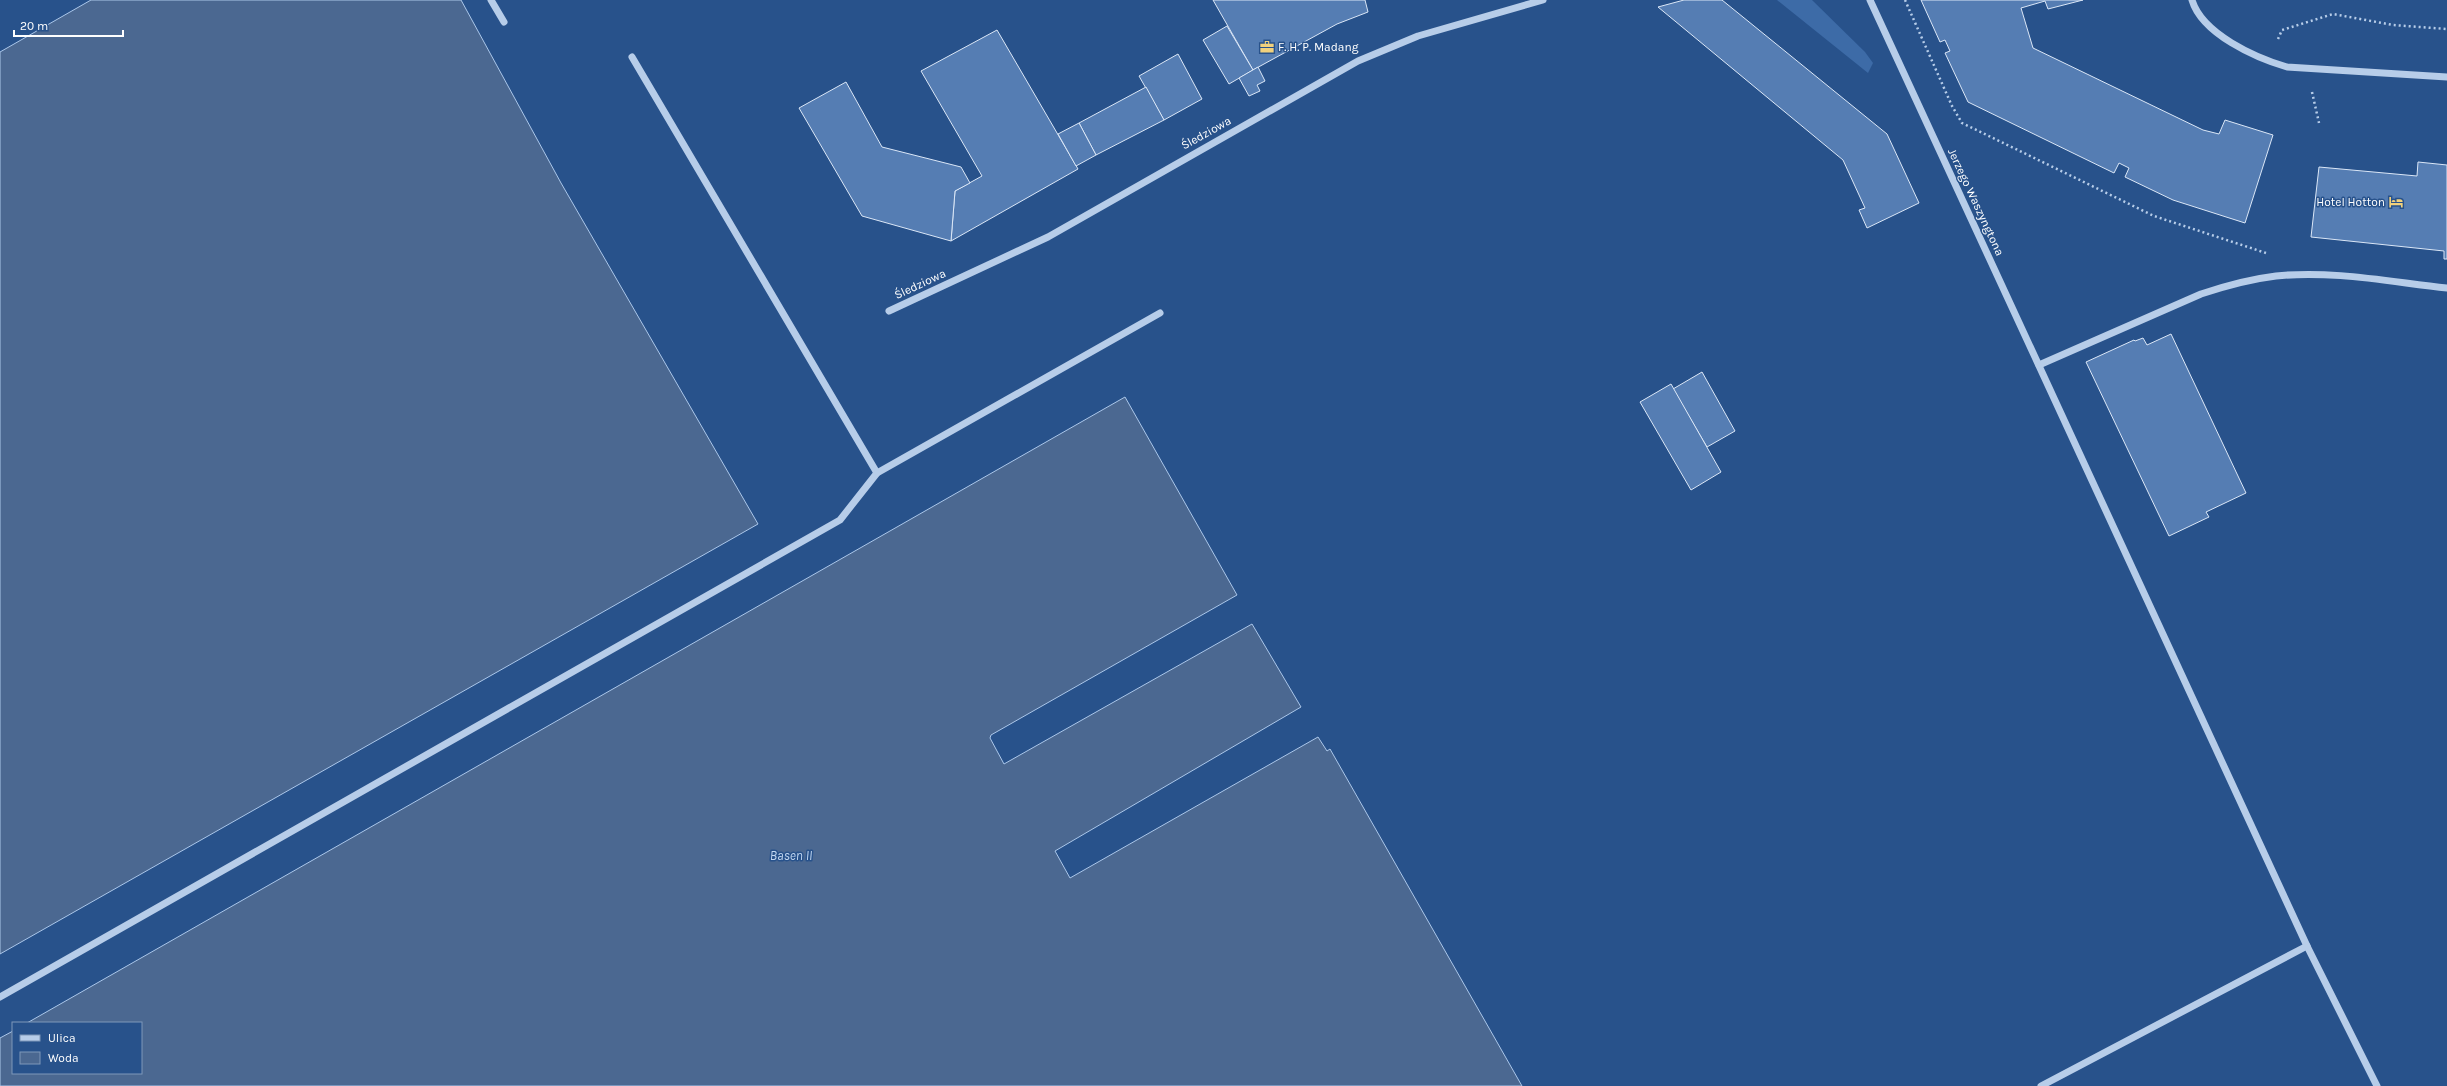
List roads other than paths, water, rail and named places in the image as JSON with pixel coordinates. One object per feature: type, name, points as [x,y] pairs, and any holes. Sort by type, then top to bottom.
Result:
[{"type":"street","points":[[491,0],[504,22]]},
{"type":"street","name":"Śledziowa","points":[[889,311],[1048,237],[1358,61],[1418,36],[1543,0]]},
{"type":"street","name":"Jerzego Waszyngtona","points":[[1870,0],[2307,946],[2377,1086]]},
{"type":"street","points":[[2192,0],[2195,10],[2219,34],[2260,59],[2287,67],[2306,69],[2447,77]]},
{"type":"street","points":[[632,57],[877,473]]},
{"type":"street","points":[[2039,365],[2201,294],[2226,286],[2276,276],[2336,276],[2447,288]]},
{"type":"street","points":[[0,997],[840,520],[877,473],[1160,313]]},
{"type":"street","points":[[2041,1086],[2307,946]]},
{"type":"water","points":[[91,0],[461,0],[561,183],[758,524],[0,954],[0,52]]},
{"type":"water","name":"Basen II","points":[[1125,397],[1237,595],[991,735],[990,738],[1004,764],[1252,624],[1301,707],[1055,851],[1070,878],[1318,737],[1327,751],[1330,749],[1522,1086],[0,1086],[0,1038],[12,1032],[12,1074],[142,1074],[142,1022],[29,1022]]},
{"type":"place","name":"F. H. P. Madang","points":[[1267,47]]},
{"type":"place","name":"Hotel Hotton","points":[[2396,202]]}]
